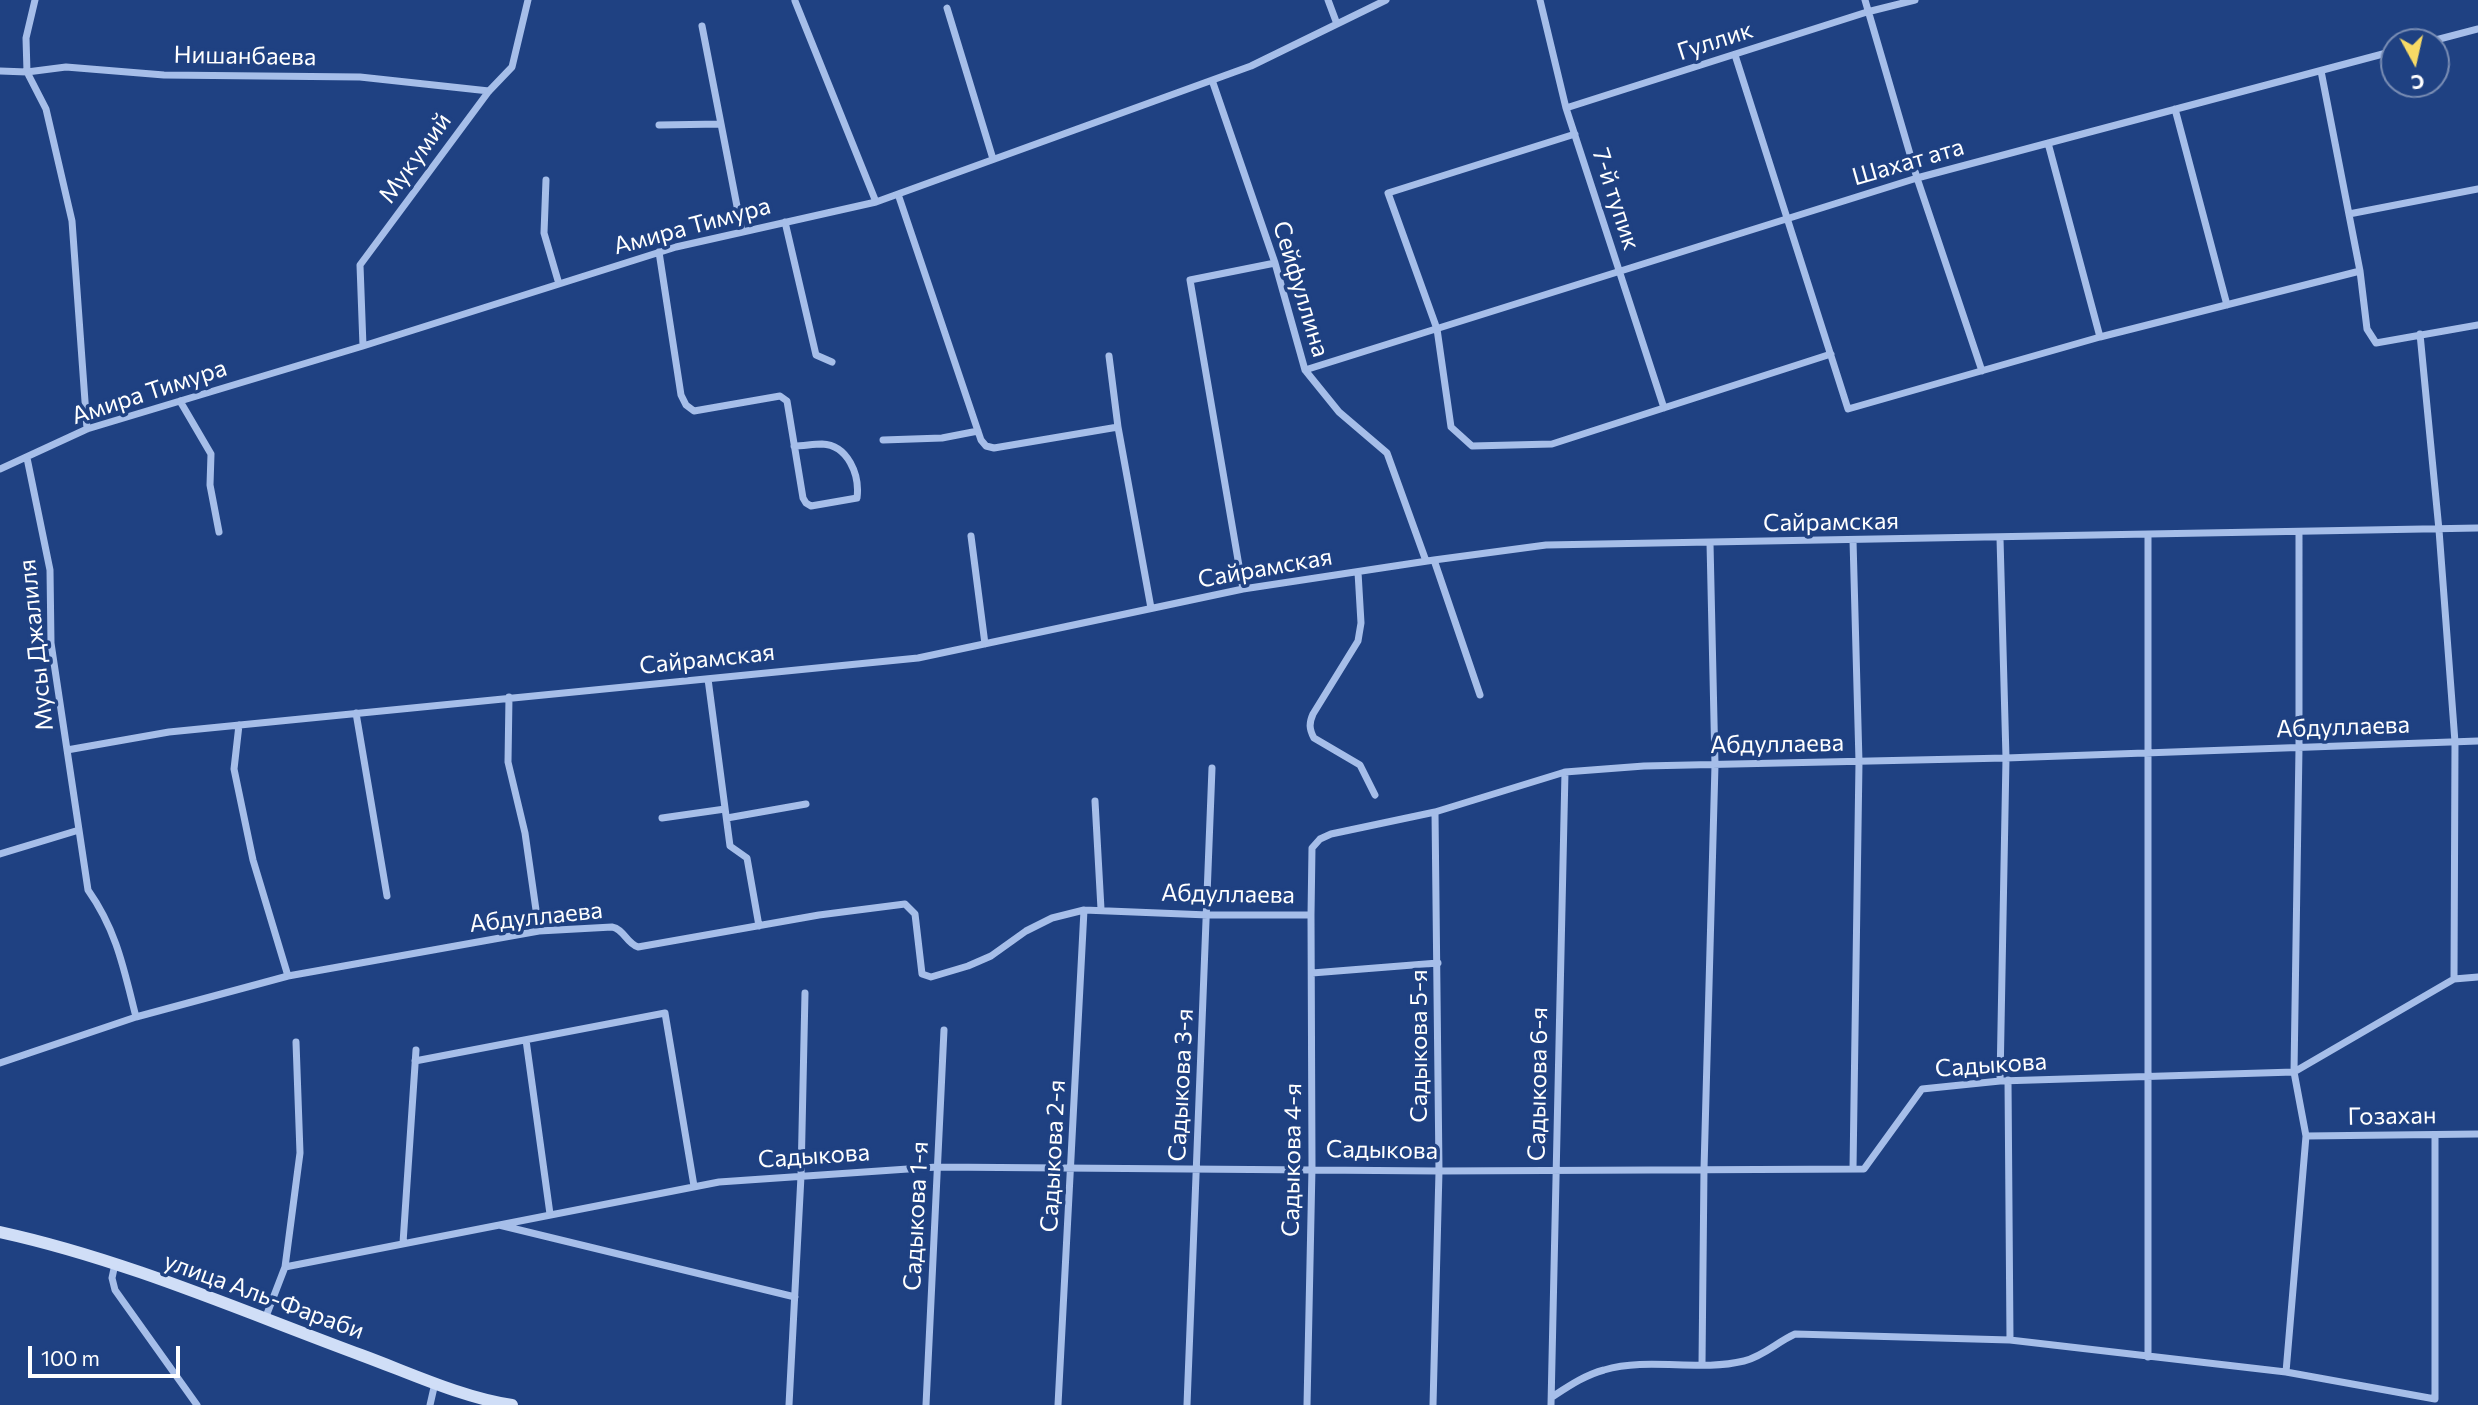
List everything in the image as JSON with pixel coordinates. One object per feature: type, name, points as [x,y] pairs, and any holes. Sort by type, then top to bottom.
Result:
[{"type":"main road","name":"улица Аль-Фараби","points":[[0,1232],[54,1244],[115,1263],[436,1382],[492,1402],[512,1405]]},
{"type":"street","points":[[35,0],[26,38],[27,72],[46,109],[72,220],[87,429]]},
{"type":"street","name":"Мукумий","points":[[363,346],[360,265],[489,91],[512,67],[528,0]]},
{"type":"street","points":[[1328,0],[1337,24]]},
{"type":"street","name":"Амира Тимура","points":[[0,469],[87,429],[363,346],[659,252],[876,202],[1251,65],[1386,0]]},
{"type":"street","name":"7-й тупик","points":[[1540,0],[1566,108],[1664,408]]},
{"type":"street","points":[[1864,0],[1917,178],[1982,370]]},
{"type":"street","name":"Гуллик","points":[[1566,108],[1867,12],[1915,0]]},
{"type":"street","points":[[796,1],[876,202]]},
{"type":"street","points":[[947,8],[993,159]]},
{"type":"street","points":[[702,26],[742,232]]},
{"type":"street","points":[[2450,36],[2478,29]]},
{"type":"street","points":[[1735,55],[1848,409],[2100,337],[2360,271]]},
{"type":"street","name":"Шахат ата","points":[[1305,370],[1917,178],[2380,55]]},
{"type":"street","name":"Нишанбаева","points":[[0,71],[27,72],[66,67],[164,75],[360,77],[489,91]]},
{"type":"street","points":[[2320,71],[2360,271],[2367,328],[2376,343],[2478,325]]},
{"type":"street","name":"Сейфуллина","points":[[1212,80],[1275,263],[1305,370],[1339,412],[1387,453],[1480,695]]},
{"type":"street","points":[[2175,109],[2227,305]]},
{"type":"street","points":[[659,125],[721,124]]},
{"type":"street","points":[[1575,134],[1388,193],[1437,329],[1451,427],[1472,446],[1552,444],[1830,354]]},
{"type":"street","points":[[2048,143],[2100,337]]},
{"type":"street","points":[[546,180],[544,233],[559,284]]},
{"type":"street","points":[[2349,214],[2478,189]]},
{"type":"street","points":[[898,194],[981,440],[986,446],[994,448],[1118,428]]},
{"type":"street","points":[[785,222],[817,355],[832,362]]},
{"type":"street","points":[[659,252],[681,395],[686,405],[694,411],[780,396],[786,401],[794,446],[806,503],[811,506],[857,498],[853,465],[849,458],[825,444],[794,446]]},
{"type":"street","points":[[1243,589],[1190,280],[1275,263]]},
{"type":"street","points":[[2420,334],[2439,530],[2455,742],[2454,979]]},
{"type":"street","points":[[1109,356],[1118,428],[1151,608]]},
{"type":"street","points":[[180,401],[211,454],[210,485],[219,532]]},
{"type":"street","points":[[883,440],[942,438],[978,431]]},
{"type":"street","name":"Мусы Джалиля","points":[[27,458],[50,570],[51,643],[88,890],[118,944],[136,1017]]},
{"type":"street","name":"Сайрамская","points":[[67,750],[169,732],[918,658],[1243,589],[1546,545],[2478,528]]},
{"type":"street","points":[[2286,1372],[2306,1136],[2294,1072],[2299,532]]},
{"type":"street","points":[[2147,535],[2148,1357]]},
{"type":"street","points":[[971,536],[985,644]]},
{"type":"street","points":[[2000,538],[2006,758],[2004,1081],[2010,1340]]},
{"type":"street","points":[[1853,540],[1858,762],[1853,1169]]},
{"type":"street","points":[[1702,1364],[1714,765],[1710,543]]},
{"type":"street","points":[[1358,572],[1361,623],[1358,641],[1313,714],[1310,731],[1314,738],[1360,765],[1375,795]]},
{"type":"street","points":[[708,680],[730,845],[747,858],[759,926]]},
{"type":"street","points":[[509,697],[508,762],[525,833],[539,931]]},
{"type":"street","points":[[356,713],[387,896]]},
{"type":"street","points":[[239,725],[234,769],[253,860],[288,976]]},
{"type":"street","name":"Абдуллаева","points":[[0,1063],[136,1017],[288,976],[539,931],[612,927],[617,928],[630,943],[638,947],[905,904],[911,907],[915,914],[922,974],[931,977],[991,956],[1026,931],[1052,918],[1084,910],[1208,915],[1311,915],[1312,848],[1320,839],[1331,834],[1435,812],[1565,772],[2478,741]]},
{"type":"street","name":"Садыкова 3-я","points":[[1187,1405],[1212,768]]},
{"type":"street","name":"Садыкова 6-я","points":[[1552,1401],[1565,772]]},
{"type":"street","points":[[1095,801],[1101,909]]},
{"type":"street","points":[[662,818],[806,804]]},
{"type":"street","name":"Садыкова 5-я","points":[[1433,1405],[1439,1171],[1435,812]]},
{"type":"street","points":[[0,853],[79,830]]},
{"type":"street","name":"Садыкова 2-я","points":[[1058,1405],[1084,910]]},
{"type":"street","name":"Садыкова 4-я","points":[[1307,1405],[1312,1168],[1311,915]]},
{"type":"street","points":[[1312,973],[1438,963]]},
{"type":"street","name":"Садыкова","points":[[285,1267],[719,1182],[937,1167],[1439,1171],[1864,1169],[1922,1090],[2004,1081],[2294,1072],[2454,979],[2478,978]]},
{"type":"street","points":[[789,1405],[801,1176],[806,993]]},
{"type":"street","points":[[415,1061],[665,1013],[694,1186]]},
{"type":"street","name":"Садыкова 1-я","points":[[926,1405],[944,1030]]},
{"type":"street","points":[[526,1040],[550,1214]]},
{"type":"street","points":[[265,1319],[285,1267],[300,1153],[296,1042]]},
{"type":"street","points":[[403,1243],[416,1050]]},
{"type":"street","name":"Гозахан","points":[[2306,1136],[2478,1134]]},
{"type":"street","points":[[1552,1401],[1581,1379],[1605,1370],[1626,1366],[1744,1361],[1768,1352],[1780,1340],[1795,1334],[2010,1340],[2286,1372],[2435,1399],[2435,1135]]},
{"type":"street","points":[[496,1225],[794,1297]]},
{"type":"street","points":[[115,1263],[112,1278],[115,1290],[197,1405]]},
{"type":"street","points":[[430,1405],[436,1382]]}]
